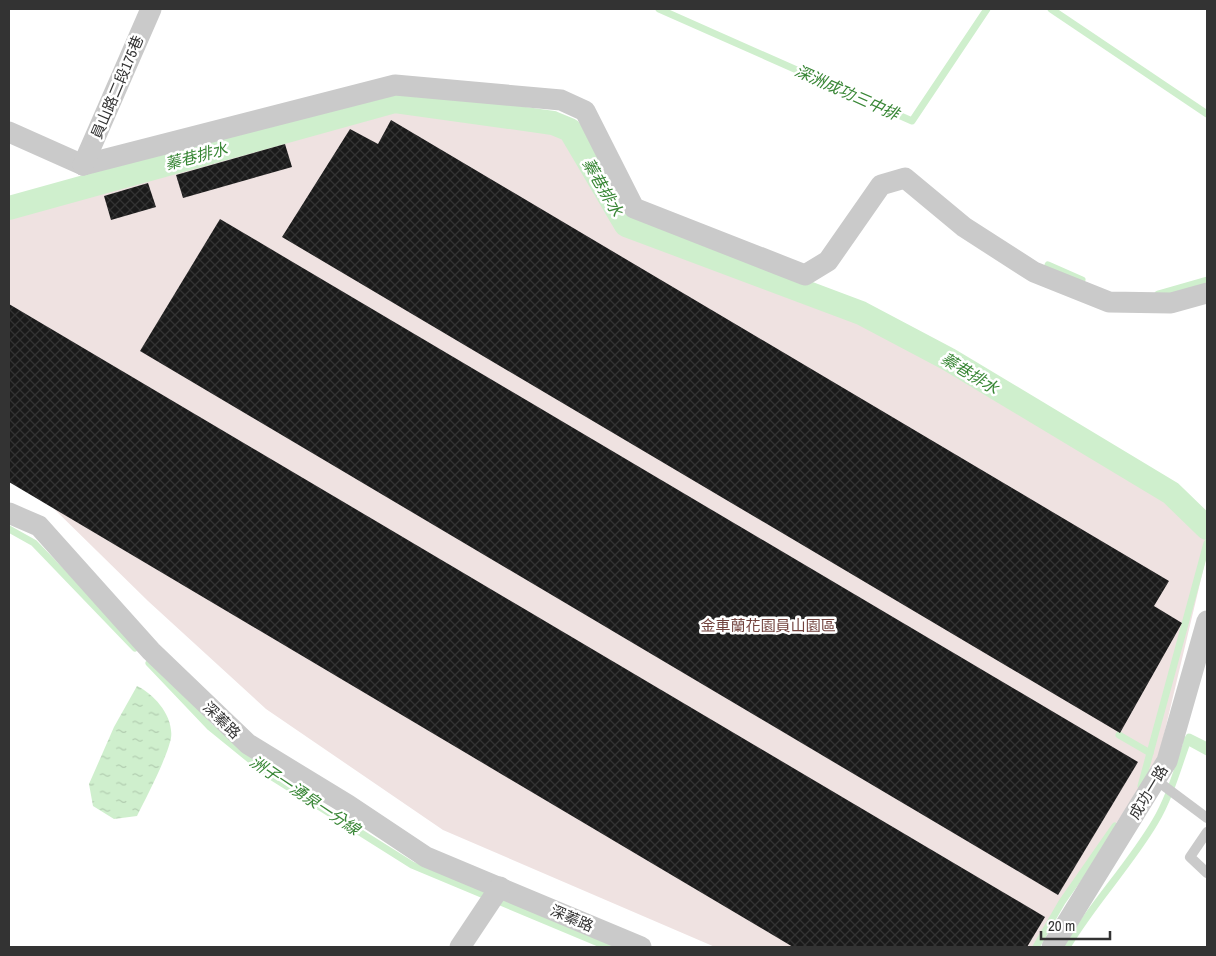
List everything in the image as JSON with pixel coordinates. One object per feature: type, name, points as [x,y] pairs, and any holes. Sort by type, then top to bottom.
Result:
[{"type":"street","name":"員山路二段175巷","points":[[83,165],[151,9]]},
{"type":"street","points":[[9,132],[83,165],[395,85],[561,100],[586,111],[634,208],[805,275],[828,261],[881,184],[905,178],[964,228],[1034,272],[1109,302],[1172,304],[1207,293]]},
{"type":"street","name":"深蓁路","points":[[9,513],[39,526],[151,651],[248,744],[348,805],[426,857],[641,947]]},
{"type":"street","name":"成功一路","points":[[1052,947],[1168,761],[1207,621]]},
{"type":"street","points":[[460,947],[500,887]]},
{"type":"lane","points":[[1156,780],[1207,818]]},
{"type":"lane","points":[[1207,832],[1190,856],[1207,873]]},
{"type":"green space","name":"金車蘭花園員山園區","points":[[397,109],[564,134],[613,224],[906,338],[1166,490],[1207,542],[1207,554],[1156,768],[1066,892],[1034,947],[715,947],[443,830],[266,709],[148,601],[47,502],[9,481],[9,213],[89,189]]},
{"type":"water","points":[[137,686],[150,694],[162,707],[169,722],[171,738],[161,766],[137,816],[114,819],[93,806],[89,784],[114,727]]},
{"type":"building","points":[[391,120],[1169,581],[1154,606],[1182,623],[1120,733],[282,237],[350,129],[378,144]]},
{"type":"building","points":[[285,144],[292,167],[183,198],[176,175]]},
{"type":"building","points":[[148,183],[156,207],[111,220],[104,196]]},
{"type":"building","points":[[220,219],[1138,762],[1058,895],[140,351]]},
{"type":"building","points":[[9,304],[1045,917],[1027,947],[793,947],[9,482]]},
{"type":"waterway","name":"深洲成功三中排","points":[[659,9],[912,121],[987,9]]},
{"type":"waterway","name":"深洲成功三中排","points":[[1051,9],[1207,114]]},
{"type":"waterway","name":"蓁巷排水","points":[[9,208],[395,101],[553,123],[570,130],[626,225],[861,313],[948,359],[1171,493],[1207,528]]},
{"type":"waterway","points":[[1048,265],[1082,280]]},
{"type":"waterway","points":[[1158,294],[1207,280]]},
{"type":"waterway","name":"洲子一湧泉一分線","points":[[9,529],[34,543],[135,648]]},
{"type":"waterway","points":[[1119,735],[1150,753],[1207,543]]},
{"type":"waterway","name":"洲子一湧泉一分線","points":[[149,663],[210,727],[269,775],[412,865],[608,947]]},
{"type":"waterway","points":[[1067,947],[1088,915],[1134,854],[1161,812],[1189,737],[1207,746]]},
{"type":"waterway","points":[[1185,740],[1207,752]]},
{"type":"waterway","points":[[1141,786],[1150,753]]},
{"type":"waterway","points":[[1036,947],[1062,902],[1115,826]]}]
